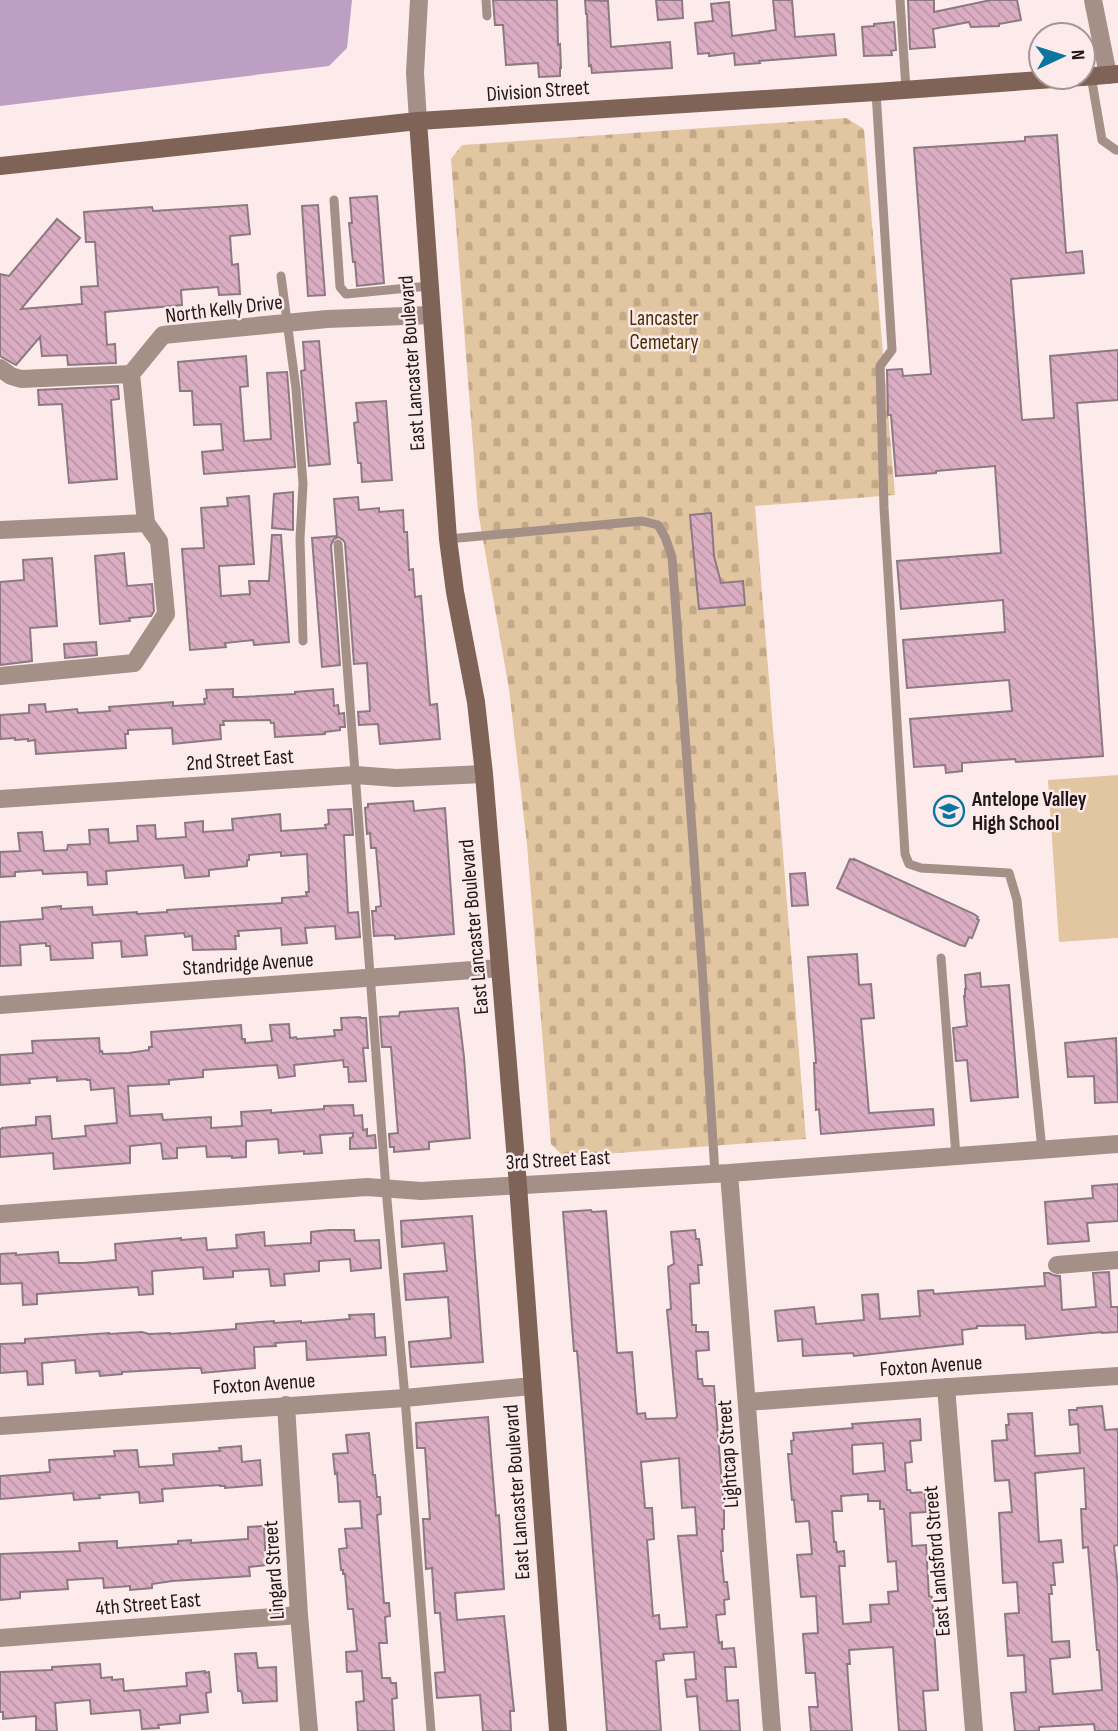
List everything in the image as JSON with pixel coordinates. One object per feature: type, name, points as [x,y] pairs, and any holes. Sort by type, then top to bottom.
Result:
[{"type":"main road","name":"Division Street","points":[[0,166],[418,121],[1027,81]]},
{"type":"main road","name":"East Lancaster Boulevard","points":[[418,121],[448,539],[455,592],[477,702],[484,774],[518,1185],[558,1731]]},
{"type":"street","points":[[418,121],[415,73],[419,0]]},
{"type":"street","points":[[1093,0],[1094,21]]},
{"type":"street","name":"North Kelly Drive","points":[[131,373],[163,335],[327,319],[431,315]]},
{"type":"street","points":[[0,368],[20,379],[131,373],[146,523],[159,541],[166,614],[134,663],[0,676]]},
{"type":"street","points":[[0,530],[146,523]]},
{"type":"street","name":"2nd Street East","points":[[0,799],[355,775],[396,778],[484,774]]},
{"type":"street","name":"Standridge Avenue","points":[[0,1005],[500,968]]},
{"type":"street","name":"3rd Street East","points":[[0,1214],[367,1187],[421,1191],[722,1174],[1118,1144]]},
{"type":"street","name":"Lightcap Street","points":[[722,1174],[747,1402],[772,1731]]},
{"type":"street","points":[[1057,1265],[1118,1260]]},
{"type":"street","name":"Foxton Avenue","points":[[747,1402],[1118,1376]]},
{"type":"street","name":"Foxton Avenue","points":[[0,1426],[405,1398],[532,1386]]},
{"type":"street","name":"East Landsford Street","points":[[946,1387],[974,1731]]},
{"type":"street","name":"Lingard Street","points":[[286,1405],[309,1731]]},
{"type":"street","name":"4th Street East","points":[[0,1639],[299,1615]]},
{"type":"lane","points":[[486,0],[487,16]]},
{"type":"lane","points":[[900,0],[906,89]]},
{"type":"lane","points":[[1097,87],[1102,140],[1118,150]]},
{"type":"lane","points":[[876,92],[892,350],[880,366],[884,508],[905,854],[909,864],[921,868],[1009,873],[1017,900],[1042,1150]]},
{"type":"lane","points":[[334,200],[340,286],[346,294],[429,286]]},
{"type":"lane","points":[[281,276],[296,389],[303,484],[300,539],[303,641]]},
{"type":"lane","points":[[448,539],[642,521],[658,525],[665,537],[672,557],[701,953],[722,1174]]},
{"type":"lane","points":[[338,544],[386,1189],[431,1731]]},
{"type":"lane","points":[[941,958],[956,1156]]},
{"type":"green space","name":"Lancaster Cemetary","points":[[846,118],[864,129],[895,495],[755,506],[806,1139],[564,1157],[551,1144],[527,844],[509,689],[478,511],[451,159],[462,145]]},
{"type":"green space","points":[[1118,775],[1118,938],[1059,942],[1048,780]]},
{"type":"shaded area","points":[[0,0],[352,0],[347,48],[329,66],[0,106]]},
{"type":"building","points":[[493,0],[557,0],[560,76],[539,77],[538,63],[506,65],[503,25],[495,25]]},
{"type":"building","points":[[585,0],[608,1],[611,47],[670,42],[672,68],[592,73],[591,65],[589,66]]},
{"type":"building","points":[[656,0],[682,0],[683,18],[658,20]]},
{"type":"building","points":[[773,0],[792,0],[795,37],[834,34],[836,55],[735,65],[734,53],[709,56],[709,53],[698,54],[695,23],[713,21],[711,4],[729,2],[732,36],[776,30]]},
{"type":"building","points":[[908,0],[934,0],[934,12],[991,0],[1017,0],[1021,20],[999,26],[971,27],[969,22],[933,29],[935,47],[910,49]]},
{"type":"building","points":[[894,22],[896,50],[891,51],[892,55],[864,56],[862,27]]},
{"type":"building","points":[[1057,135],[1066,253],[1082,251],[1084,273],[1011,279],[1022,420],[1054,418],[1050,356],[1118,350],[1118,400],[1077,403],[1103,756],[962,763],[962,771],[946,773],[945,765],[914,767],[910,719],[1012,711],[1009,680],[907,688],[903,640],[1005,632],[1003,600],[901,609],[897,561],[1001,553],[995,466],[896,476],[891,415],[888,415],[887,370],[902,369],[903,376],[931,374],[914,148],[1025,141],[1025,137]]},
{"type":"building","points":[[377,196],[384,283],[357,286],[349,223],[352,223],[350,198]]},
{"type":"building","points":[[247,205],[250,234],[230,236],[232,265],[238,264],[240,294],[219,295],[218,287],[181,290],[182,305],[105,312],[107,345],[115,344],[116,363],[68,365],[67,355],[42,356],[40,337],[16,365],[0,356],[0,274],[9,276],[57,219],[80,238],[21,309],[82,304],[81,287],[98,286],[95,242],[86,242],[84,212]]},
{"type":"building","points":[[318,205],[325,295],[308,296],[302,206]]},
{"type":"building","points":[[319,341],[330,464],[309,466],[301,371],[305,370],[303,342]]},
{"type":"building","points":[[246,356],[248,386],[240,387],[244,441],[271,439],[267,373],[287,372],[295,467],[204,474],[202,452],[223,450],[221,424],[194,425],[192,391],[180,391],[178,362]]},
{"type":"building","points":[[118,386],[119,399],[111,400],[117,479],[69,483],[62,404],[39,405],[38,390]]},
{"type":"building","points":[[386,401],[392,480],[362,482],[354,423],[358,422],[356,403]]},
{"type":"building","points":[[293,492],[293,530],[272,528],[274,494]]},
{"type":"building","points":[[249,496],[254,564],[219,566],[221,596],[250,594],[249,581],[269,581],[272,535],[281,535],[289,642],[254,645],[253,640],[225,643],[226,647],[190,650],[182,549],[204,548],[201,508],[228,506],[227,498]]},
{"type":"building","points":[[358,497],[359,510],[403,510],[409,570],[413,569],[415,597],[421,596],[430,705],[437,704],[440,739],[380,744],[378,724],[359,725],[358,712],[370,711],[367,663],[354,664],[345,543],[338,537],[331,545],[340,665],[322,667],[312,538],[337,536],[334,499]]},
{"type":"building","points":[[711,513],[714,556],[721,583],[743,581],[745,605],[699,609],[690,515]]},
{"type":"building","points":[[124,553],[127,586],[152,584],[154,611],[151,616],[100,624],[95,556]]},
{"type":"building","points":[[52,558],[57,626],[30,628],[32,661],[0,665],[0,582],[24,580],[23,560]]},
{"type":"building","points":[[96,642],[97,655],[65,658],[64,644]]},
{"type":"building","points":[[233,689],[233,697],[333,689],[334,706],[338,705],[339,714],[344,713],[345,727],[325,734],[275,737],[274,723],[270,720],[223,721],[224,725],[220,725],[221,739],[173,744],[172,728],[128,730],[128,734],[125,734],[126,748],[36,754],[35,740],[0,739],[0,715],[29,713],[29,705],[45,704],[46,712],[77,709],[78,713],[110,711],[109,707],[173,702],[173,706],[205,704],[206,690]]},
{"type":"building","points":[[413,801],[414,811],[445,808],[454,934],[395,939],[393,935],[374,936],[372,911],[381,906],[376,848],[371,848],[370,833],[367,834],[365,808],[368,804]]},
{"type":"building","points":[[351,809],[353,835],[344,835],[348,913],[358,912],[360,937],[336,939],[335,926],[305,928],[307,943],[282,945],[281,928],[238,931],[239,936],[235,936],[236,949],[193,950],[192,936],[185,937],[184,933],[145,936],[147,955],[122,957],[121,941],[92,943],[93,958],[51,960],[50,946],[46,946],[46,943],[20,945],[21,965],[0,966],[0,922],[43,919],[42,908],[92,907],[93,915],[137,914],[282,903],[282,898],[307,896],[306,892],[309,892],[307,854],[281,856],[281,852],[249,855],[247,866],[209,870],[209,876],[185,878],[183,865],[106,871],[107,884],[88,885],[87,872],[43,874],[42,870],[15,872],[15,876],[0,877],[0,852],[20,851],[18,833],[42,832],[44,851],[67,850],[68,845],[90,844],[89,830],[108,829],[109,843],[138,841],[137,826],[155,825],[156,839],[186,837],[185,823],[203,821],[203,832],[233,830],[232,819],[280,814],[281,831],[326,828],[325,825],[329,824],[328,810]]},
{"type":"building","points":[[850,859],[974,914],[979,920],[972,938],[969,937],[965,946],[960,945],[837,888]]},
{"type":"building","points":[[805,873],[808,905],[792,906],[790,874]]},
{"type":"building","points":[[857,954],[859,985],[871,984],[874,1018],[861,1019],[869,1113],[933,1109],[934,1125],[821,1134],[819,1109],[816,1110],[816,1063],[808,957]]},
{"type":"building","points":[[980,973],[981,987],[1009,985],[1018,1097],[971,1101],[967,1060],[956,1061],[953,1028],[967,1026],[965,975]]},
{"type":"building","points":[[458,1008],[470,1138],[429,1142],[429,1149],[394,1152],[394,1147],[390,1147],[389,1134],[398,1133],[391,1047],[382,1047],[380,1017],[399,1016],[400,1012]]},
{"type":"building","points":[[341,1018],[366,1018],[368,1048],[363,1048],[366,1081],[349,1082],[348,1067],[344,1067],[343,1060],[294,1065],[295,1076],[279,1078],[277,1065],[203,1070],[203,1077],[169,1080],[169,1084],[128,1086],[130,1116],[162,1114],[163,1120],[211,1117],[211,1128],[242,1126],[241,1112],[271,1110],[271,1113],[353,1105],[354,1116],[362,1115],[363,1130],[367,1129],[367,1136],[375,1135],[376,1148],[350,1149],[353,1133],[320,1135],[322,1153],[279,1153],[278,1139],[246,1141],[246,1157],[232,1158],[207,1157],[206,1146],[177,1148],[177,1158],[163,1159],[161,1143],[130,1146],[130,1163],[54,1169],[53,1153],[0,1157],[0,1129],[36,1125],[36,1117],[50,1116],[52,1139],[86,1136],[85,1126],[117,1123],[114,1088],[91,1090],[90,1080],[87,1079],[57,1081],[57,1077],[29,1079],[30,1083],[0,1085],[0,1055],[33,1053],[32,1041],[99,1038],[100,1052],[103,1054],[129,1053],[149,1050],[149,1047],[152,1047],[151,1032],[241,1025],[245,1043],[272,1041],[270,1025],[289,1024],[290,1038],[335,1036],[334,1030],[342,1030]]},
{"type":"building","points":[[1116,1038],[1118,1102],[1095,1103],[1094,1076],[1068,1077],[1065,1043]]},
{"type":"building","points":[[1118,1184],[1118,1221],[1087,1223],[1089,1241],[1048,1244],[1045,1202],[1093,1198],[1092,1186]]},
{"type":"building","points":[[606,1211],[617,1353],[632,1352],[637,1414],[645,1413],[646,1419],[677,1416],[667,1310],[671,1309],[668,1267],[674,1264],[671,1232],[695,1230],[696,1239],[699,1239],[702,1265],[698,1265],[699,1283],[690,1284],[692,1325],[696,1325],[696,1332],[708,1332],[709,1350],[696,1351],[698,1379],[702,1379],[703,1386],[714,1386],[724,1510],[721,1551],[724,1582],[727,1582],[729,1599],[724,1600],[725,1614],[716,1615],[722,1649],[734,1648],[736,1667],[725,1667],[727,1701],[738,1700],[740,1731],[700,1731],[697,1696],[687,1697],[685,1680],[696,1679],[694,1652],[663,1654],[664,1660],[656,1661],[661,1731],[607,1731],[577,1351],[574,1351],[563,1212]],"holes":[[[679,1458],[682,1508],[695,1507],[697,1535],[678,1536],[687,1627],[660,1629],[659,1615],[653,1616],[647,1540],[654,1539],[652,1508],[645,1508],[641,1462]]]},
{"type":"building","points":[[472,1216],[483,1362],[411,1367],[409,1342],[451,1338],[448,1297],[406,1300],[404,1274],[447,1271],[444,1243],[402,1247],[401,1221]]},
{"type":"building","points":[[354,1230],[355,1241],[379,1240],[381,1268],[351,1271],[350,1259],[319,1261],[319,1271],[284,1274],[285,1285],[271,1286],[269,1269],[233,1271],[233,1277],[204,1279],[203,1267],[152,1271],[153,1294],[139,1295],[138,1287],[37,1294],[37,1304],[23,1305],[22,1283],[0,1284],[0,1254],[58,1252],[59,1263],[83,1263],[116,1260],[115,1244],[206,1238],[207,1250],[237,1248],[236,1235],[264,1232],[265,1246],[311,1243],[311,1232]]},
{"type":"building","points":[[1109,1272],[1111,1307],[1118,1307],[1118,1332],[1026,1339],[1025,1325],[977,1326],[962,1330],[963,1344],[854,1356],[853,1353],[803,1356],[802,1339],[778,1341],[775,1311],[814,1307],[816,1324],[864,1320],[862,1295],[878,1294],[880,1319],[920,1316],[918,1291],[933,1290],[934,1294],[1045,1286],[1044,1273],[1060,1276],[1062,1310],[1096,1307],[1093,1273]]},
{"type":"building","points":[[374,1314],[375,1338],[385,1337],[386,1355],[307,1360],[306,1341],[254,1347],[255,1368],[202,1373],[201,1368],[191,1368],[100,1376],[99,1371],[76,1373],[75,1360],[42,1363],[43,1384],[28,1385],[27,1371],[0,1373],[0,1344],[25,1343],[25,1339],[109,1333],[170,1334],[236,1329],[236,1324],[274,1321],[301,1323]]},
{"type":"building","points":[[1102,1406],[1105,1430],[1118,1429],[1118,1545],[1114,1546],[1118,1586],[1118,1731],[1095,1731],[1094,1724],[1039,1727],[1039,1731],[1015,1731],[1011,1693],[1026,1692],[1024,1655],[1008,1656],[1005,1614],[1019,1613],[1017,1582],[1003,1583],[999,1513],[1012,1512],[1009,1480],[995,1481],[992,1441],[1007,1440],[1008,1414],[1032,1413],[1035,1456],[1080,1453],[1078,1424],[1070,1425],[1069,1410]],"holes":[[[1084,1468],[1086,1509],[1081,1509],[1083,1548],[1088,1547],[1102,1690],[1053,1694],[1050,1659],[1070,1657],[1069,1641],[1052,1642],[1049,1594],[1052,1594],[1051,1585],[1055,1585],[1053,1563],[1063,1562],[1061,1540],[1039,1542],[1035,1473]]]},
{"type":"building","points":[[488,1417],[504,1589],[455,1593],[457,1620],[504,1616],[514,1711],[510,1711],[511,1731],[483,1731],[480,1695],[437,1698],[435,1673],[445,1672],[440,1613],[435,1613],[432,1568],[426,1569],[423,1519],[430,1519],[425,1448],[417,1448],[416,1423]]},
{"type":"building","points":[[920,1419],[921,1440],[910,1441],[912,1462],[905,1463],[907,1490],[911,1493],[925,1492],[926,1512],[910,1513],[912,1546],[926,1545],[929,1596],[932,1597],[938,1690],[923,1691],[926,1731],[899,1731],[893,1647],[849,1650],[850,1664],[847,1664],[852,1731],[811,1731],[809,1707],[818,1707],[815,1673],[806,1673],[803,1634],[818,1633],[816,1596],[801,1597],[797,1555],[812,1554],[809,1521],[796,1522],[788,1454],[792,1454],[793,1433],[853,1428],[852,1424]],"holes":[[[883,1443],[885,1471],[853,1474],[852,1445]],[[868,1494],[868,1501],[880,1501],[880,1509],[884,1509],[888,1562],[896,1561],[898,1591],[888,1592],[889,1604],[870,1605],[871,1622],[843,1624],[839,1566],[845,1566],[844,1551],[837,1552],[832,1511],[842,1511],[841,1496]]]},
{"type":"building","points":[[369,1433],[373,1475],[377,1497],[380,1497],[381,1514],[377,1515],[384,1603],[389,1603],[390,1616],[385,1617],[387,1643],[379,1643],[382,1678],[390,1678],[391,1683],[396,1683],[397,1698],[392,1699],[394,1731],[358,1731],[356,1702],[364,1701],[362,1671],[347,1672],[346,1652],[357,1651],[353,1609],[348,1609],[345,1574],[341,1570],[339,1549],[347,1548],[345,1529],[362,1528],[360,1501],[339,1502],[333,1454],[348,1453],[346,1435]]},
{"type":"building","points":[[241,1446],[242,1462],[260,1460],[262,1485],[162,1489],[163,1501],[140,1503],[139,1492],[74,1500],[73,1493],[0,1499],[0,1476],[50,1472],[49,1460],[115,1456],[114,1451],[137,1450],[139,1467],[174,1465],[173,1454],[220,1451],[219,1448]]},
{"type":"building","points":[[264,1526],[266,1565],[249,1567],[250,1576],[172,1581],[152,1584],[152,1588],[130,1590],[130,1586],[104,1588],[103,1578],[67,1580],[68,1589],[20,1592],[20,1598],[0,1600],[0,1554],[80,1551],[79,1543],[117,1541],[117,1548],[178,1544],[178,1541],[191,1540],[191,1543],[248,1539],[248,1527]]},
{"type":"building","points":[[256,1653],[258,1668],[276,1667],[277,1701],[243,1703],[241,1691],[238,1691],[235,1654]]},
{"type":"building","points":[[100,1664],[101,1678],[123,1679],[124,1691],[187,1686],[186,1673],[209,1672],[211,1692],[206,1693],[208,1712],[180,1715],[180,1723],[142,1729],[140,1710],[91,1714],[90,1700],[55,1703],[57,1731],[36,1731],[36,1716],[3,1719],[3,1712],[0,1712],[0,1672],[52,1670],[52,1667]]},
{"type":"place","name":"Antelope Valley High School","points":[[949,811]]}]
